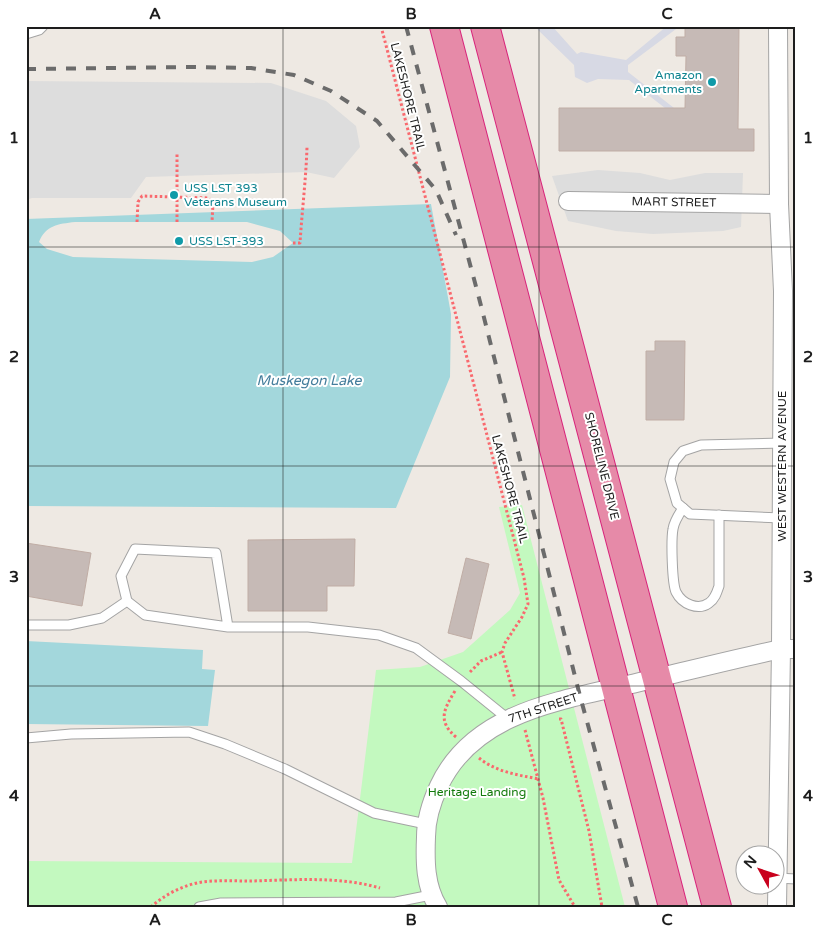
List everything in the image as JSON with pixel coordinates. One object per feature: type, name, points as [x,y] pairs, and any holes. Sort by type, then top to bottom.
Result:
[{"type":"highway","points":[[444,26],[673,907]]},
{"type":"highway","name":"SHORELINE DRIVE","points":[[486,26],[717,907]]},
{"type":"street","name":"WEST WESTERN AVENUE","points":[[778,26],[779,204],[789,291],[782,443],[782,518],[788,649],[779,846]]},
{"type":"street","name":"MART STREET","points":[[568,201],[779,204]]},
{"type":"street","name":"7TH STREET","points":[[434,901],[425,860],[426,824],[432,801],[445,773],[467,747],[497,724],[517,721],[580,696],[788,649]]},
{"type":"lane","points":[[26,34],[40,30],[44,26]]},
{"type":"lane","points":[[782,443],[701,445],[683,451],[674,462],[670,479],[677,503],[690,514],[782,518]]},
{"type":"lane","points":[[683,508],[673,528],[674,585],[677,594],[692,606],[701,606],[709,603],[716,596],[719,586],[719,515]]},
{"type":"lane","points":[[228,627],[216,552],[135,549],[121,576],[127,601],[145,614],[228,627],[308,627],[379,635],[416,648],[517,721]]},
{"type":"lane","points":[[26,625],[68,625],[102,618],[127,601]]},
{"type":"lane","points":[[26,738],[71,734],[189,732],[225,744],[285,769],[374,814],[426,824]]},
{"type":"lane","points":[[199,907],[220,903],[434,901]]},
{"type":"path","name":"LAKESHORE TRAIL","points":[[381,26],[527,593],[528,604],[505,643],[502,652],[517,721],[541,788],[559,880],[575,907]]},
{"type":"path","points":[[293,243],[300,243],[307,147]]},
{"type":"path","points":[[177,152],[177,222]]},
{"type":"path","points":[[137,222],[138,202],[142,196],[178,200],[209,198],[213,203],[212,222]]},
{"type":"path","points":[[552,721],[561,719],[589,831],[602,907]]},
{"type":"path","points":[[517,721],[533,726]]},
{"type":"path","points":[[151,907],[165,896],[177,890],[202,882],[278,880],[356,882],[385,889],[396,902]]},
{"type":"green space","name":"Heritage Landing","points":[[522,505],[625,907],[26,907],[26,861],[352,863],[376,670],[420,667],[463,652],[510,610],[520,593],[499,507]]},
{"type":"shaded area","points":[[534,26],[552,26],[577,54],[581,52],[626,60],[667,26],[680,26],[628,65],[628,72],[674,108],[665,108],[629,80],[598,79],[587,83],[575,77],[574,65]]},
{"type":"shaded area","points":[[26,81],[271,83],[326,101],[356,126],[360,147],[334,178],[306,172],[146,177],[131,198],[32,198],[26,200]]},
{"type":"shaded area","points":[[598,170],[640,173],[670,180],[705,173],[743,173],[741,227],[723,231],[653,234],[616,231],[568,221],[552,176]]},
{"type":"water","name":"Muskegon Lake","points":[[431,204],[451,314],[450,377],[396,508],[26,506],[26,219]],"holes":[[[75,222],[247,222],[280,231],[293,243],[273,257],[252,262],[73,257],[47,249],[39,242],[45,232],[53,226]]]},
{"type":"water","points":[[26,641],[203,650],[202,669],[215,670],[208,726],[26,724]]},
{"type":"building","name":"Amazon Apartments","points":[[685,26],[739,26],[738,129],[754,129],[754,151],[559,151],[559,108],[685,108],[686,56],[676,56],[676,37],[685,37]]},
{"type":"building","points":[[655,341],[685,341],[684,420],[646,420],[646,351],[655,351]]},
{"type":"building","points":[[355,539],[354,586],[327,586],[327,611],[248,611],[248,540]]},
{"type":"building","points":[[26,543],[91,553],[82,606],[26,596]]},
{"type":"building","points":[[466,558],[489,564],[471,639],[448,633]]},
{"type":"railway","points":[[406,26],[478,294],[580,696],[638,907]]},
{"type":"railway","points":[[26,69],[251,68],[294,75],[331,91],[377,121],[436,190],[456,235]]},
{"type":"place","name":"Amazon Apartments","points":[[712,82]]},
{"type":"place","name":"USS LST 393 Veterans Museum","points":[[174,195]]},
{"type":"place","name":"USS LST-393","points":[[179,241]]}]
